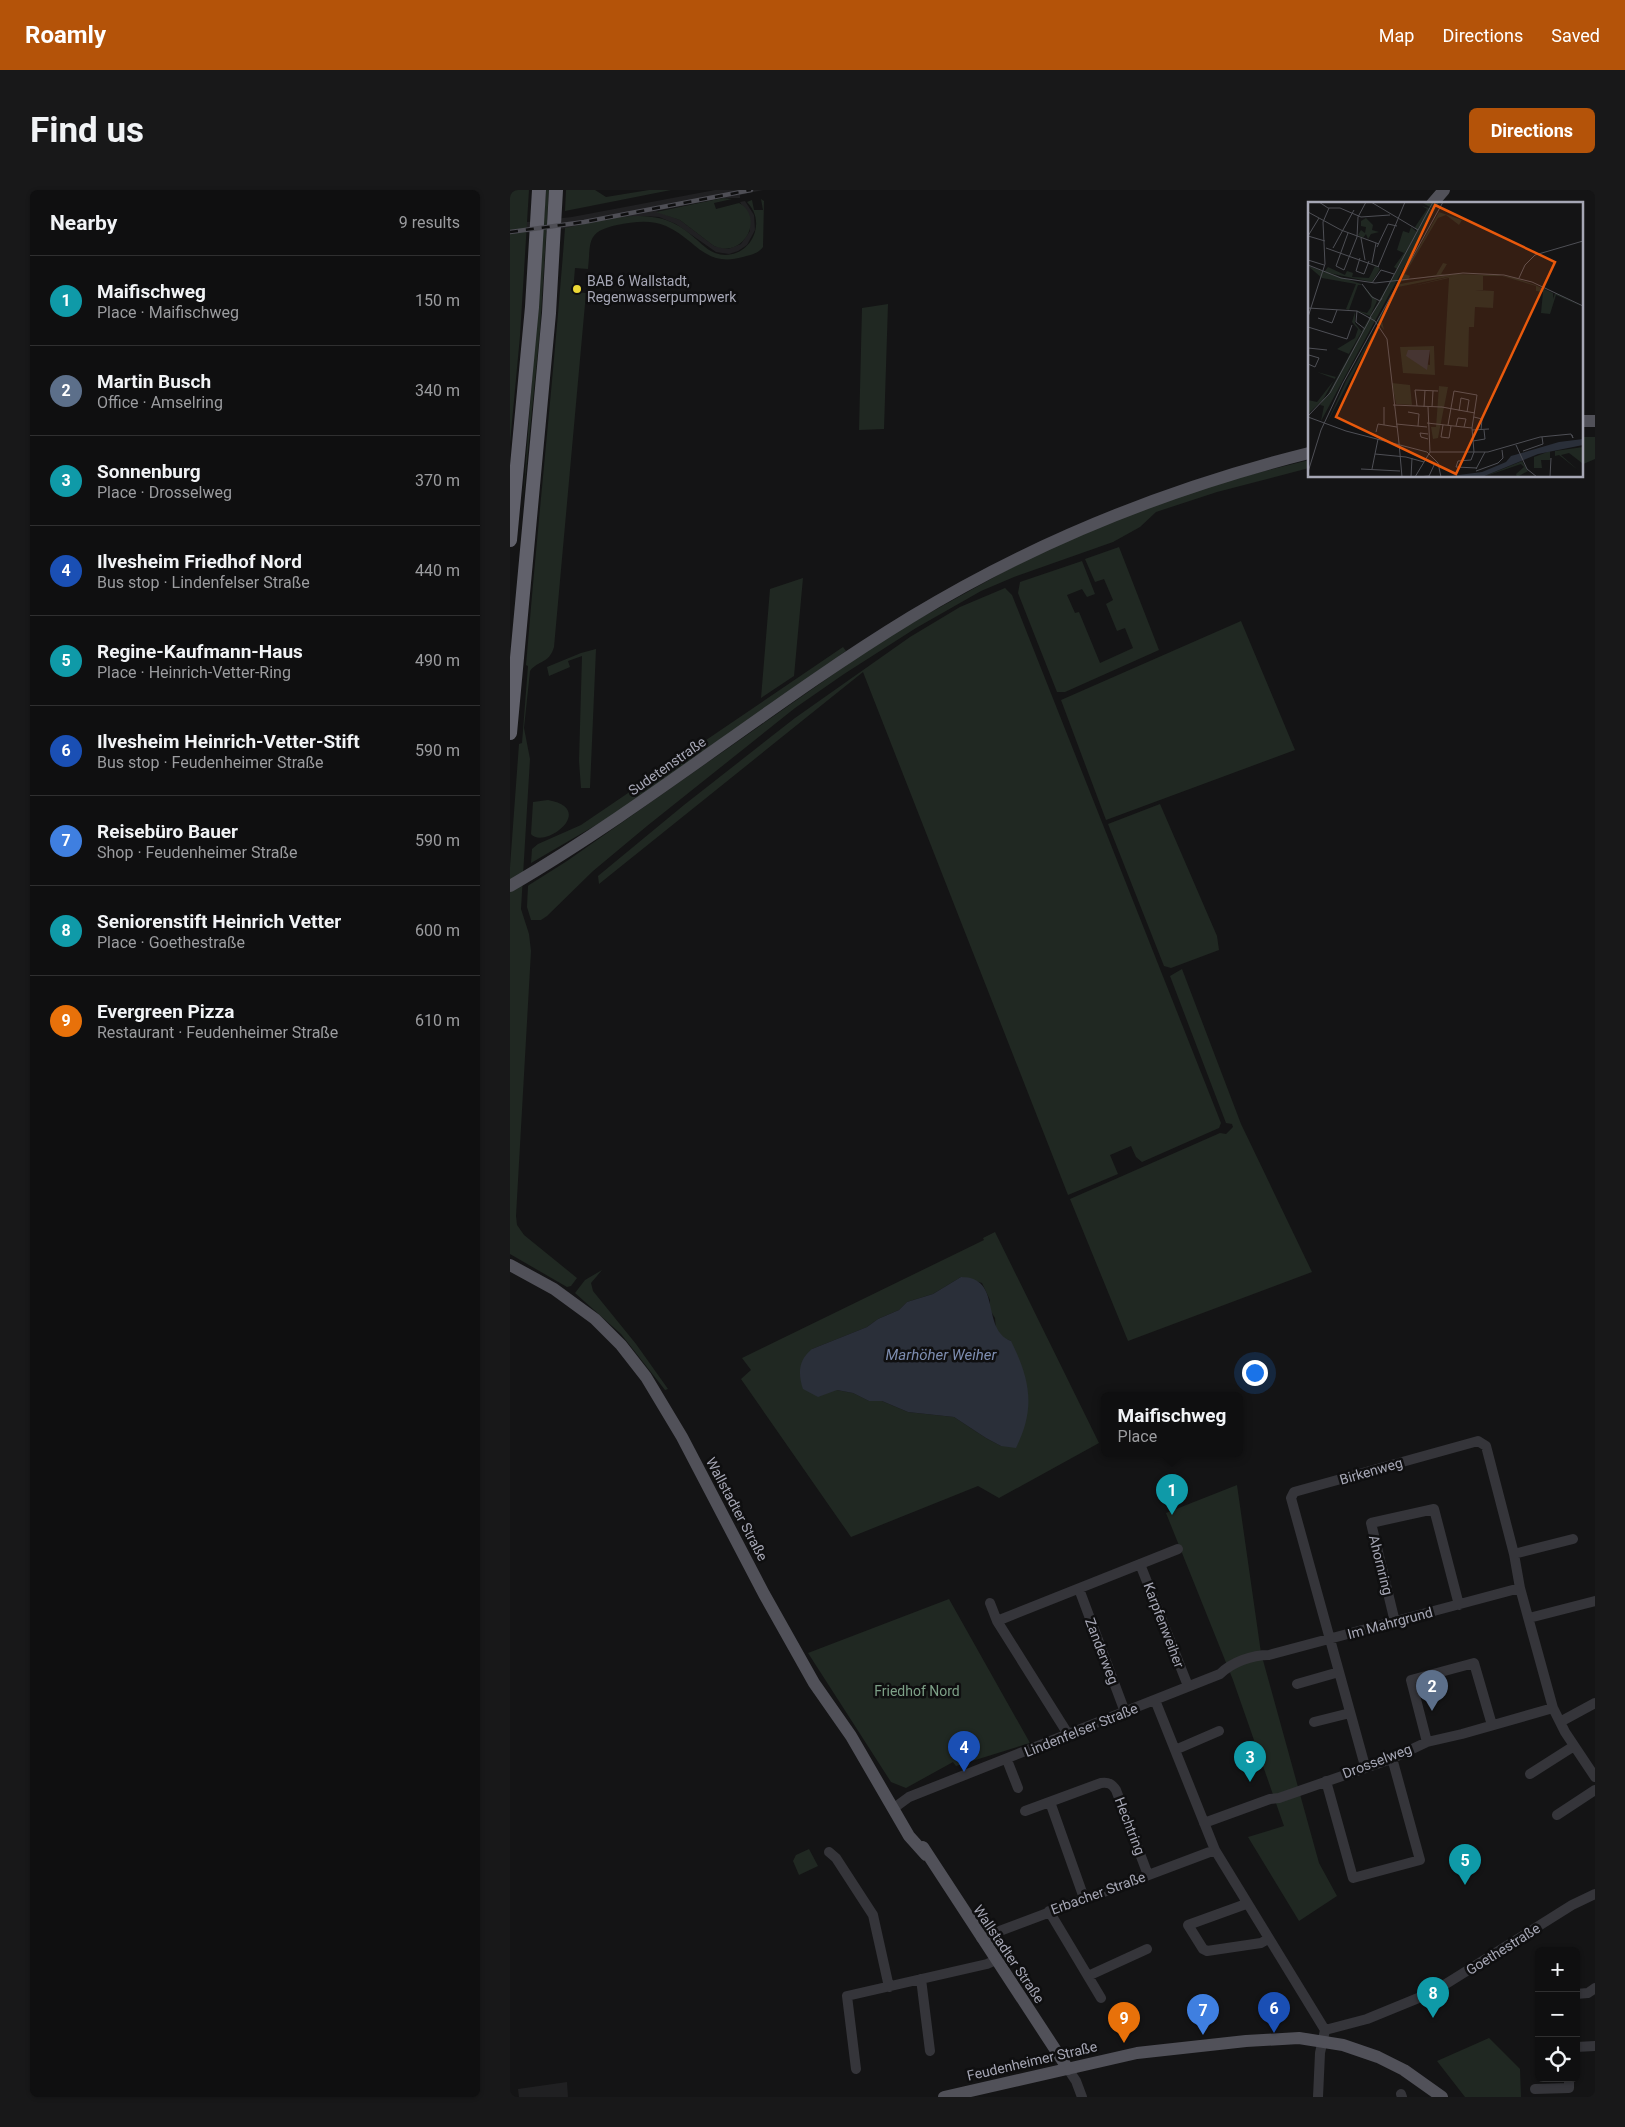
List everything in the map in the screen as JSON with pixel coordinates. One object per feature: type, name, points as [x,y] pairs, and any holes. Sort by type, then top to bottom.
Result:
[{"type":"highway","points":[[510,540],[530,327],[539,190]]},
{"type":"highway","points":[[510,733],[549,313],[556,190]]},
{"type":"main road","points":[[1434,202],[1444,190]]},
{"type":"main road","points":[[1582,421],[1595,421]]},
{"type":"main road","name":"Sudetenstraße","points":[[510,886],[622,816],[838,664],[950,594],[1060,538],[1130,509],[1200,484],[1308,453]]},
{"type":"main road","name":"Wallstadter Straße","points":[[510,1265],[554,1289],[595,1319],[620,1345],[646,1377],[682,1437],[797,1653],[894,1808],[915,1832],[926,1855],[1068,2068]]},
{"type":"main road","name":"Feudenheimer Straße","points":[[944,2097],[1137,2053],[1246,2041],[1323,2036],[1378,2057],[1404,2070],[1442,2097]]},
{"type":"street","name":"Birkenweg","points":[[1365,1766],[1291,1498],[1294,1492],[1478,1441],[1486,1446],[1514,1554],[1520,1588]]},
{"type":"street","name":"Ahornring","points":[[1395,1622],[1371,1523],[1434,1508],[1459,1605]]},
{"type":"street","points":[[1514,1554],[1572,1539]]},
{"type":"street","points":[[997,1621],[1178,1549]]},
{"type":"street","name":"Karpfenweiher","points":[[1140,1564],[1188,1686]]},
{"type":"street","points":[[1520,1588],[1553,1708],[1574,1746],[1595,1777]]},
{"type":"street","name":"Im Mahrgrund","points":[[1155,1700],[1220,1674],[1227,1667],[1258,1655],[1269,1655],[1520,1588]]},
{"type":"street","name":"Zanderweg","points":[[1079,1589],[1125,1712]]},
{"type":"street","points":[[1529,1618],[1595,1601]]},
{"type":"street","points":[[990,1603],[997,1621],[1068,1734]]},
{"type":"street","points":[[1428,1742],[1411,1680],[1474,1663],[1492,1725]]},
{"type":"street","points":[[1296,1684],[1338,1672]]},
{"type":"street","name":"Lindenfelser Straße","points":[[894,1808],[913,1803],[934,1789],[1155,1700]]},
{"type":"street","points":[[1155,1700],[1215,1850],[1323,2036],[1318,2097]]},
{"type":"street","points":[[1560,1722],[1595,1703]]},
{"type":"street","name":"Drosselweg","points":[[1204,1823],[1392,1758],[1428,1742],[1553,1708]]},
{"type":"street","points":[[1314,1722],[1350,1713]]},
{"type":"street","points":[[1175,1750],[1219,1731]]},
{"type":"street","points":[[1530,1774],[1574,1746]]},
{"type":"street","points":[[1326,1781],[1353,1878],[1420,1860],[1392,1758]]},
{"type":"street","name":"Lindenfelser Straße","points":[[1007,1760],[1018,1788]]},
{"type":"street","name":"Hechtring","points":[[1025,1811],[1101,1783],[1108,1782],[1112,1784],[1116,1790],[1148,1875]]},
{"type":"street","points":[[1556,1815],[1595,1790]]},
{"type":"street","points":[[1050,1802],[1084,1898]]},
{"type":"street","name":"Erbacher Straße","points":[[981,1938],[1215,1850]]},
{"type":"street","points":[[829,1852],[840,1864],[874,1915],[889,1986]]},
{"type":"street","name":"Goethestraße","points":[[1323,2036],[1433,1992],[1572,1906],[1595,1894]]},
{"type":"street","points":[[1246,1904],[1188,1925],[1203,1949],[1207,1951],[1261,1942],[1268,1939]]},
{"type":"street","points":[[1049,1911],[1101,1998]]},
{"type":"street","points":[[1088,1976],[1147,1949]]},
{"type":"street","points":[[856,2068],[847,1996],[996,1960]]},
{"type":"street","points":[[921,1979],[930,2051]]},
{"type":"street","points":[[1580,1994],[1588,1993],[1595,1988]]},
{"type":"street","points":[[1580,2047],[1595,2046]]},
{"type":"street","points":[[1068,2068],[1076,2081],[1082,2097]]},
{"type":"street","points":[[1535,2089],[1569,2087]]},
{"type":"shaded area","points":[[715,190],[763,190],[740,195],[740,198],[723,198],[656,211],[680,220],[714,246],[728,249],[741,244],[750,231],[750,219],[740,202],[745,201],[754,215],[755,230],[747,245],[729,254],[716,252],[676,224],[659,217],[644,216],[547,231],[510,234],[510,224],[572,217]]},
{"type":"shaded area","points":[[567,2082],[568,2097],[519,2097],[518,2089]]},
{"type":"green space","points":[[510,190],[529,190],[520,336],[510,443]]},
{"type":"green space","points":[[546,190],[549,190],[540,330],[523,500]]},
{"type":"green space","points":[[566,190],[595,190],[606,197],[649,190],[671,190],[565,211]]},
{"type":"green space","points":[[723,198],[732,199],[714,203],[716,209],[739,203],[747,209],[750,217],[748,235],[734,247],[714,246],[680,220],[656,212]]},
{"type":"green space","points":[[761,199],[764,201],[763,247],[754,254],[730,259],[719,259],[709,255],[666,226],[654,222],[635,222],[617,225],[600,231],[592,239],[590,245],[588,269],[575,268],[573,292],[586,293],[554,647],[546,659],[530,671],[524,728],[530,759],[521,909],[529,934],[531,951],[516,1216],[517,1225],[524,1235],[577,1278],[571,1286],[567,1287],[510,1254],[510,867],[519,744],[522,743],[528,666],[526,665],[565,228],[619,217],[641,216],[657,218],[672,222],[682,228],[711,251],[722,255],[729,255],[742,250],[751,240],[756,226],[756,219],[753,210],[747,202],[752,200],[754,210],[763,210]]},
{"type":"green space","points":[[888,304],[884,429],[859,430],[862,308]]},
{"type":"green space","points":[[1582,437],[1595,437],[1595,459],[1582,465]]},
{"type":"green space","points":[[1308,460],[1308,468],[1217,492],[1156,512],[1140,527],[1113,542],[1014,577],[981,591],[916,628],[795,708],[593,871],[547,916],[541,920],[531,920],[527,907],[529,885],[567,861],[888,636],[1034,555],[1145,508],[1214,484]]},
{"type":"green space","points":[[1119,547],[1159,650],[1065,692],[1057,692],[1018,593],[1020,582],[1082,561],[1095,594],[1087,597],[1082,589],[1067,595],[1075,613],[1079,612],[1100,663],[1133,648],[1125,628],[1117,631],[1106,604],[1113,600],[1104,579],[1095,582],[1085,559]]},
{"type":"green space","points":[[803,578],[794,676],[761,698],[770,589]]},
{"type":"green space","points":[[1005,588],[1012,595],[1221,1123],[1219,1128],[1142,1162],[1136,1157],[1131,1146],[1110,1155],[1118,1174],[1068,1195],[863,672],[599,884],[598,876],[684,805],[795,718],[910,637],[960,607]]},
{"type":"green space","points":[[1241,621],[1295,750],[1106,820],[1061,700]]},
{"type":"green space","points":[[843,647],[846,651],[620,811],[531,863],[532,849],[538,844],[581,825]]},
{"type":"green space","points":[[596,649],[590,788],[581,788],[579,761],[582,656],[568,661],[570,667],[549,676],[547,667]]},
{"type":"green space","points":[[548,800],[562,805],[568,811],[568,819],[555,833],[538,838],[531,834],[533,802]]},
{"type":"green space","points":[[1160,804],[1217,936],[1219,950],[1171,968],[1164,966],[1108,824]]},
{"type":"green space","points":[[1182,969],[1241,1124],[1312,1272],[1128,1341],[1070,1199],[1220,1133],[1226,1134],[1233,1127],[1232,1124],[1226,1123],[1170,976]]},
{"type":"green space","points":[[995,1232],[1099,1443],[999,1498],[978,1486],[851,1537],[741,1379],[751,1370],[742,1358],[984,1240],[983,1238]],"holes":[[[961,1277],[982,1283],[990,1300],[990,1310],[995,1318],[996,1330],[1003,1338],[1011,1341],[1001,1446],[954,1417],[908,1412],[882,1401],[869,1401],[853,1393],[837,1390],[812,1349],[867,1327],[878,1319],[899,1310],[907,1302],[933,1294]]]},
{"type":"green space","points":[[602,1270],[591,1283],[593,1291],[636,1344],[668,1389],[665,1390],[621,1334],[575,1293],[585,1280]]},
{"type":"green space","points":[[1237,1485],[1261,1653],[1319,1863],[1337,1896],[1299,1921],[1248,1837],[1284,1826],[1233,1680],[1166,1513]]},
{"type":"green space","name":"Friedhof Nord","points":[[949,1599],[1030,1743],[956,1766],[953,1762],[906,1788],[891,1782],[808,1653]]},
{"type":"green space","points":[[809,1849],[818,1866],[799,1875],[793,1861],[796,1855]]},
{"type":"green space","points":[[1489,2038],[1520,2069],[1521,2097],[1465,2097],[1437,2061]]},
{"type":"water","name":"Marhöher Weiher","points":[[961,1277],[974,1279],[982,1285],[987,1294],[996,1326],[1002,1335],[1011,1341],[1023,1368],[1028,1394],[1028,1407],[1026,1420],[1016,1448],[1001,1446],[954,1417],[908,1412],[882,1401],[869,1401],[853,1393],[837,1390],[818,1397],[803,1389],[800,1368],[807,1353],[812,1349],[867,1327],[878,1319],[899,1310],[907,1302],[933,1294]]},
{"type":"railway","points":[[510,232],[584,222],[751,190]]},
{"type":"place","name":"BAB 6 Wallstadt, Regenwasserpumpwerk","points":[[577,289]]},
{"type":"place","name":"Maifischweg","points":[[1172,1515]]},
{"type":"place","name":"Martin Busch","points":[[1432,1711]]},
{"type":"place","name":"Ilvesheim Friedhof Nord","points":[[964,1772]]},
{"type":"place","name":"Sonnenburg","points":[[1250,1782]]},
{"type":"place","name":"Regine-Kaufmann-Haus","points":[[1465,1885]]},
{"type":"place","name":"Seniorenstift Heinrich Vetter","points":[[1433,2018]]},
{"type":"place","name":"Ilvesheim Heinrich-Vetter-Stift","points":[[1274,2033]]},
{"type":"place","name":"Reisebüro Bauer","points":[[1203,2035]]},
{"type":"place","name":"Evergreen Pizza","points":[[1124,2043]]}]
